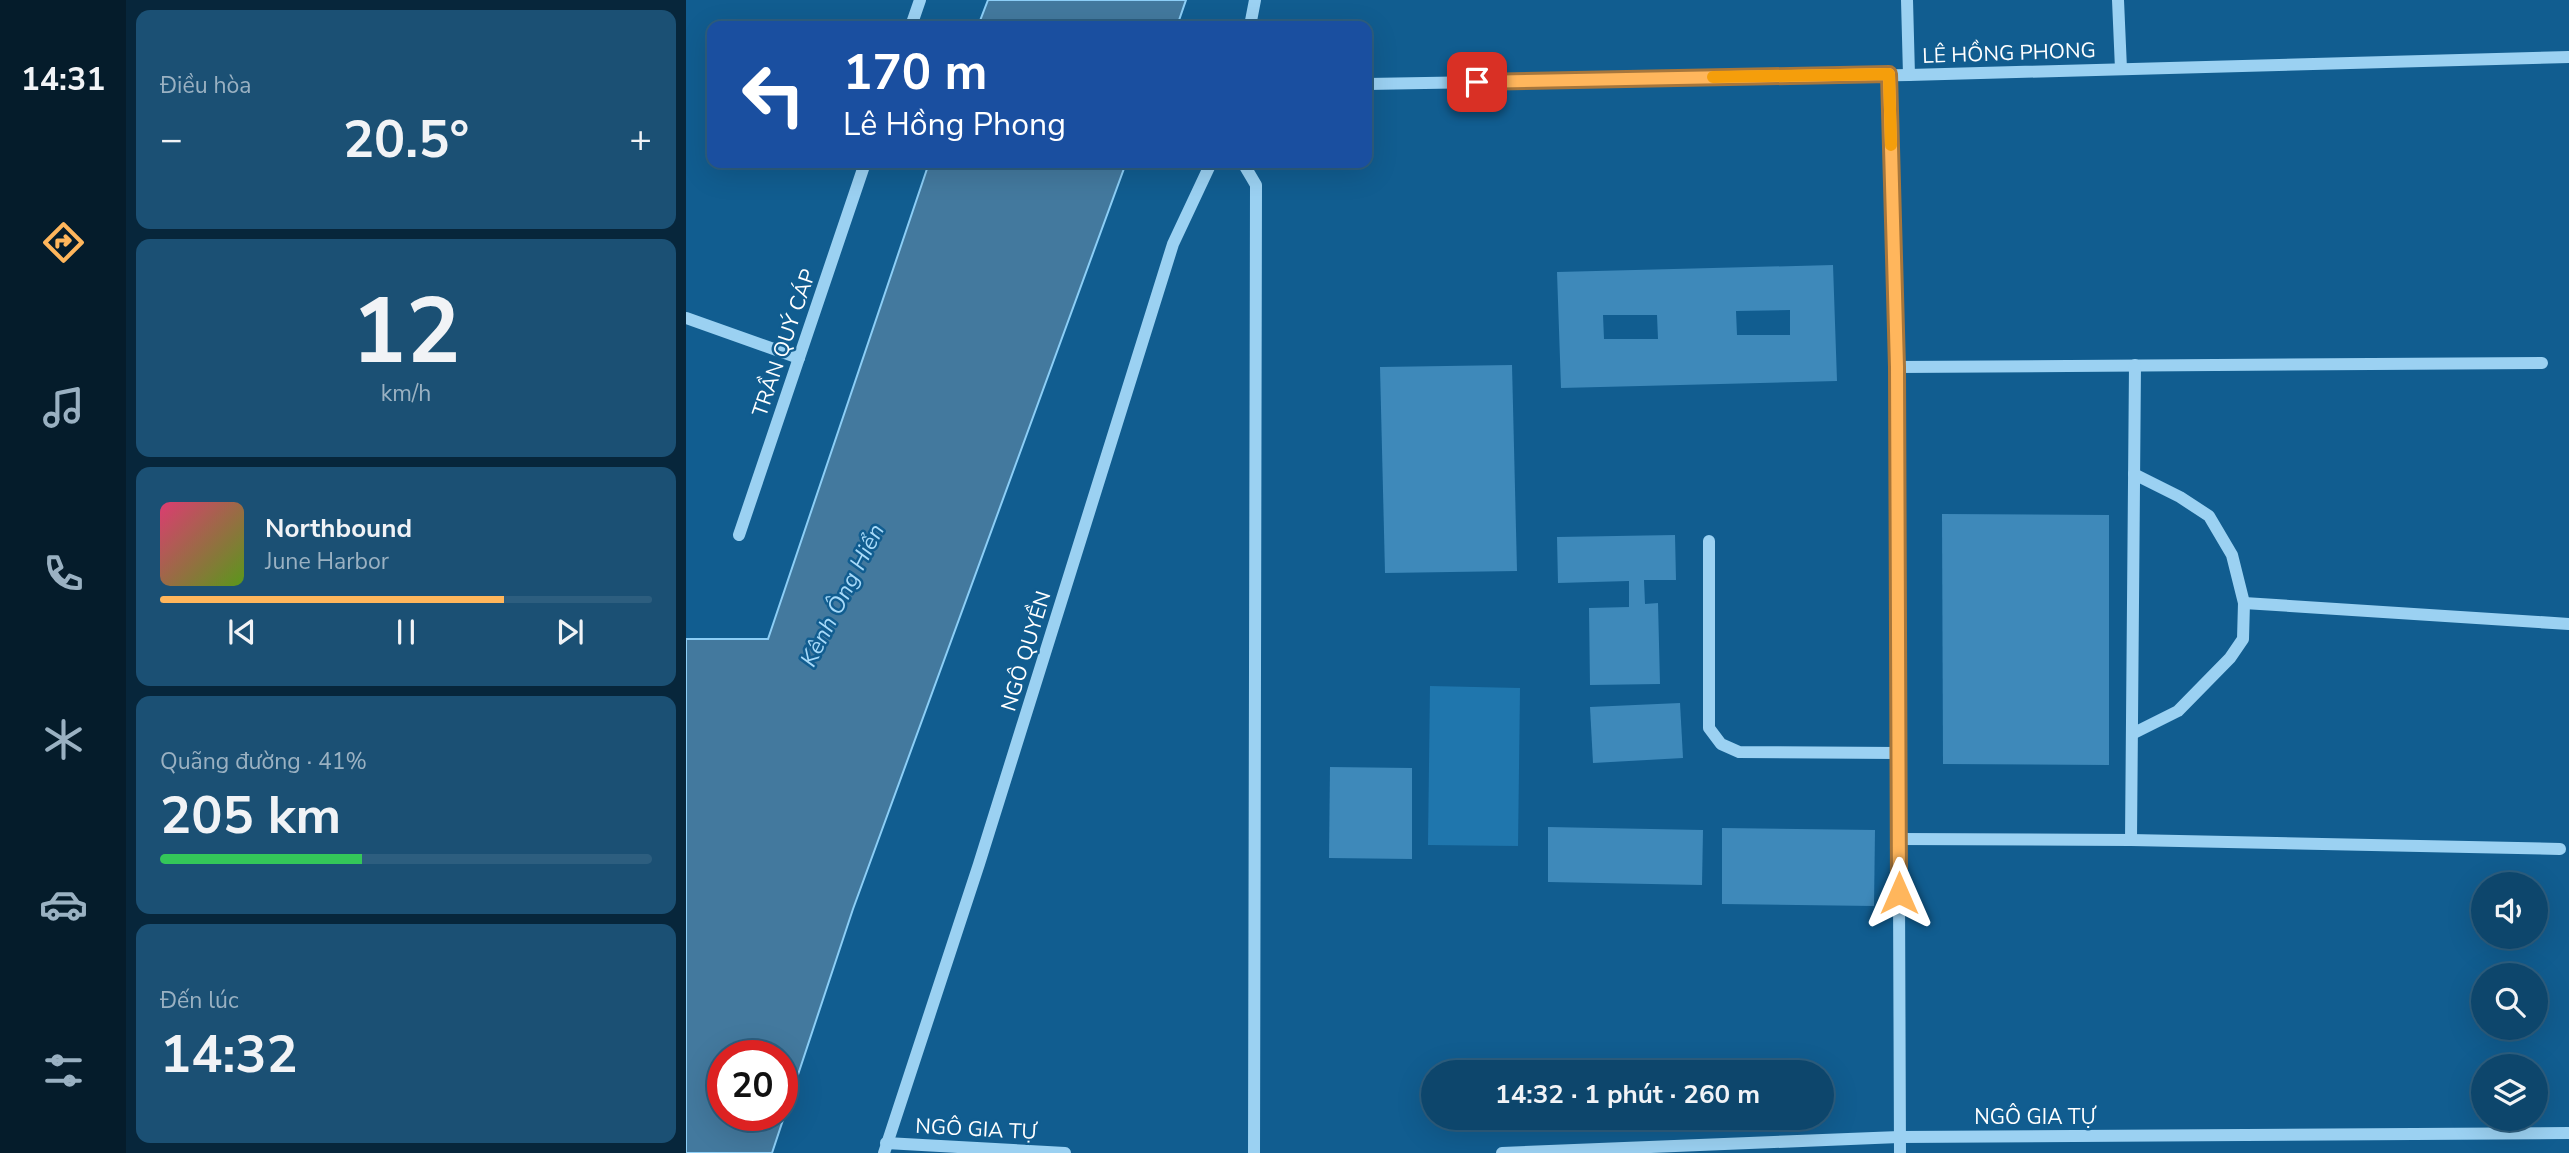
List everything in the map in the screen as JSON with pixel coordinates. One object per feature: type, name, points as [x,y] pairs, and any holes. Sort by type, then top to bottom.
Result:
[{"type":"street","points":[[913,21],[920,0]]},
{"type":"street","points":[[1251,21],[1255,0]]},
{"type":"street","points":[[1907,0],[1909,75]]},
{"type":"street","points":[[2118,0],[2121,69]]},
{"type":"street","name":"LÊ HỒNG PHONG","points":[[1372,84],[1909,75],[2569,57]]},
{"type":"street","points":[[1889,74],[1897,367],[1899,1153]]},
{"type":"street","name":"TRẦN QUÝ CÁP","points":[[739,536],[863,168]]},
{"type":"street","name":"NGÔ QUYỀN","points":[[885,1148],[984,851],[1173,244],[1209,168]]},
{"type":"street","points":[[1246,168],[1256,185],[1254,1153]]},
{"type":"street","points":[[686,318],[799,358]]},
{"type":"street","points":[[1897,367],[2542,363]]},
{"type":"street","points":[[2131,840],[2135,365]]},
{"type":"street","points":[[2132,734],[2178,711],[2231,658],[2243,639],[2244,603],[2232,555],[2209,516],[2180,497],[2134,474]]},
{"type":"street","points":[[1709,541],[1709,728],[1721,744],[1739,752],[1898,753]]},
{"type":"street","points":[[2244,603],[2569,624]]},
{"type":"street","points":[[1899,839],[2131,840],[2560,849]]},
{"type":"street","name":"NGÔ GIA TỰ","points":[[1502,1153],[1899,1137],[2569,1133]]},
{"type":"street","name":"NGÔ GIA TỰ","points":[[885,1148],[1065,1153]]},
{"type":"shaded area","points":[[1430,686],[1520,688],[1518,846],[1428,845]]},
{"type":"water","points":[[988,0],[1186,0],[1179,21],[980,21]]},
{"type":"water","name":"Kênh Ông Hiển","points":[[927,168],[1124,168],[853,909],[798,1075],[798,1040],[707,1040],[707,1131],[779,1131],[772,1153],[686,1153],[686,639],[768,639]]},
{"type":"building","points":[[1833,265],[1837,381],[1561,388],[1557,272]],"holes":[[[1790,310],[1790,335],[1737,335],[1736,311]],[[1603,315],[1657,315],[1658,339],[1604,339]]]},
{"type":"building","points":[[1512,365],[1517,571],[1385,573],[1380,367]]},
{"type":"building","points":[[1942,514],[2109,515],[2109,765],[1943,764]]},
{"type":"building","points":[[1675,535],[1676,580],[1644,580],[1645,604],[1658,603],[1660,684],[1590,685],[1589,608],[1629,607],[1629,581],[1558,583],[1557,537]]},
{"type":"building","points":[[1680,703],[1683,758],[1593,763],[1590,707]]},
{"type":"building","points":[[1330,767],[1412,768],[1412,859],[1329,858]]},
{"type":"building","points":[[1548,827],[1703,830],[1702,885],[1548,882]]},
{"type":"building","points":[[1722,828],[1875,830],[1874,906],[1722,904]]},
{"type":"slow traffic","points":[[1713,77],[1889,74],[1891,145]]},
{"type":"route","points":[[1477,82],[1889,74],[1897,367],[1899,893]]}]
